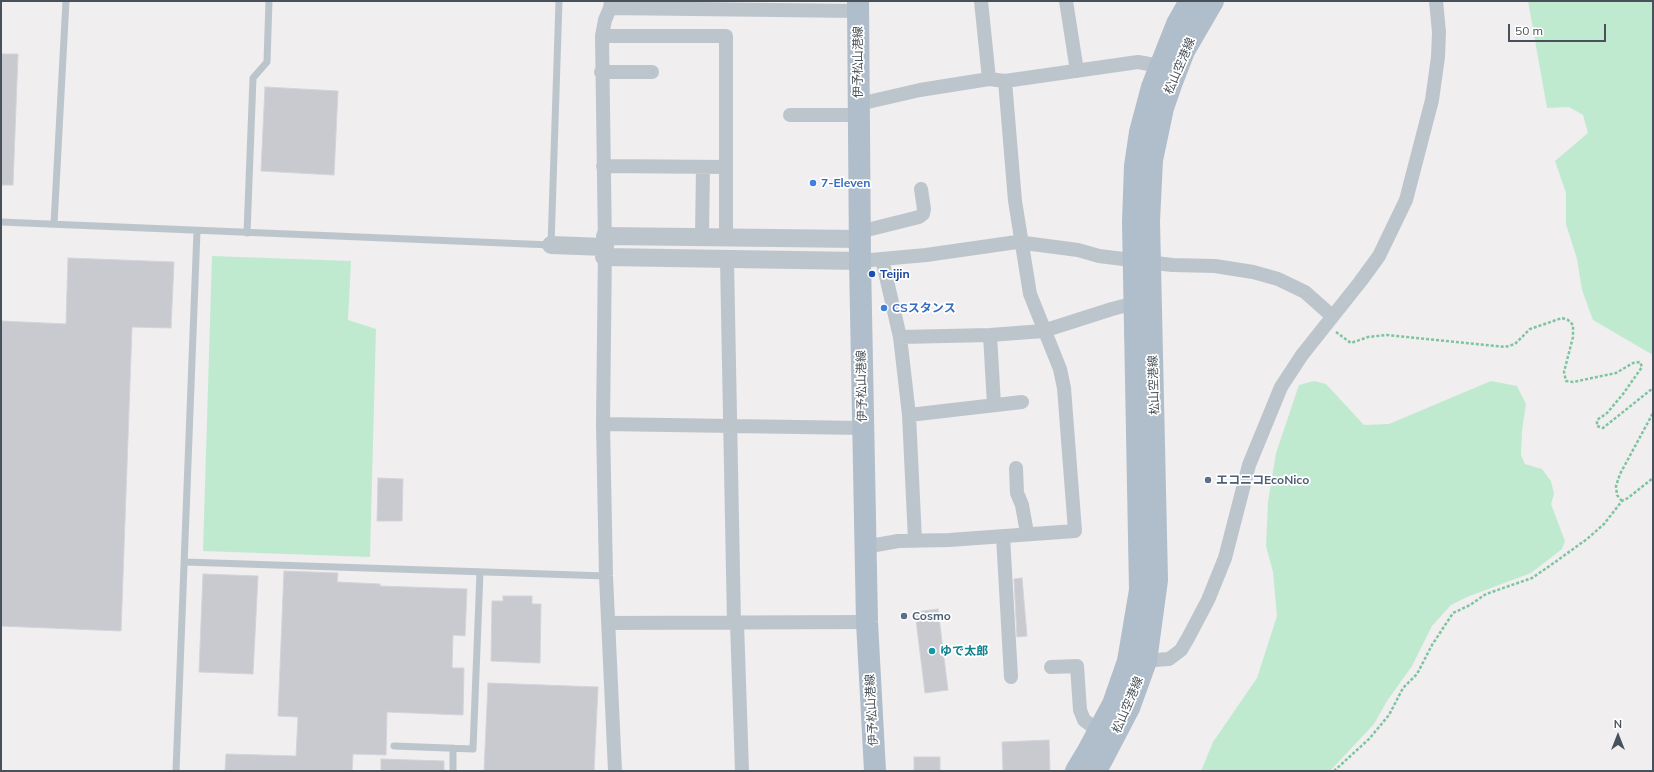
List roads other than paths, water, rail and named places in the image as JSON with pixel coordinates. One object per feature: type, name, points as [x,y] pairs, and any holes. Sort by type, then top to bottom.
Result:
[{"type":"main road","name":"松山空港線","points":[[1096,771],[1129,708],[1137,661],[1157,580],[1142,260],[1135,166],[1140,132],[1160,66],[1177,24],[1190,1]]},
{"type":"main road","name":"松山空港線","points":[[1076,771],[1137,661],[1140,590],[1135,303],[1149,221],[1152,160],[1163,108],[1184,51],[1213,1]]},
{"type":"main road","name":"伊予松山港線","points":[[858,6],[859,235],[866,622],[876,771]]},
{"type":"street","points":[[981,1],[989,79]]},
{"type":"street","points":[[1066,1],[1077,71]]},
{"type":"street","points":[[1137,661],[1169,659],[1181,650],[1208,600],[1225,558],[1249,465],[1281,387],[1302,355],[1378,256],[1406,200],[1432,100],[1438,58],[1439,32],[1436,1]]},
{"type":"street","points":[[615,771],[606,576],[602,424],[604,247],[601,72],[602,36],[605,20],[610,5],[858,6]]},
{"type":"street","points":[[602,36],[726,36],[726,237]]},
{"type":"street","points":[[790,115],[859,109],[920,90],[989,79],[1005,81],[1138,62],[1160,66]]},
{"type":"street","points":[[601,72],[652,72]]},
{"type":"street","points":[[865,547],[898,541],[948,540],[1027,533],[1075,531],[1064,388],[1060,369],[1043,331],[1030,294],[1015,201],[1005,81]]},
{"type":"street","points":[[603,166],[726,167]]},
{"type":"street","points":[[702,237],[703,167]]},
{"type":"street","points":[[604,247],[702,237],[859,235],[919,217],[923,214],[924,209],[921,189]]},
{"type":"street","points":[[551,245],[604,247],[727,260],[860,260],[926,255],[996,244],[1022,243],[1078,250],[1099,256],[1142,260],[1172,265],[1215,266],[1253,272],[1271,277],[1305,292],[1329,320]]},
{"type":"street","points":[[882,259],[900,337],[909,415],[915,540]]},
{"type":"street","points":[[727,260],[729,426],[735,622],[742,771]]},
{"type":"street","points":[[900,337],[990,335],[1043,331],[1135,303]]},
{"type":"street","points":[[990,335],[994,405]]},
{"type":"street","points":[[909,415],[1022,402]]},
{"type":"street","points":[[602,424],[863,428]]},
{"type":"street","points":[[1016,468],[1018,493],[1022,505],[1027,533]]},
{"type":"street","points":[[1003,536],[1011,677]]},
{"type":"street","points":[[608,623],[866,622]]},
{"type":"street","points":[[1051,667],[1077,666],[1080,710],[1084,720],[1099,731]]},
{"type":"lane","points":[[54,224],[66,1]]},
{"type":"lane","points":[[248,233],[254,78],[266,62],[269,1]]},
{"type":"lane","points":[[1,222],[551,245],[559,1]]},
{"type":"lane","points":[[176,771],[197,231]]},
{"type":"lane","points":[[185,562],[606,576]]},
{"type":"lane","points":[[394,746],[473,749],[480,572]]},
{"type":"lane","points":[[453,748],[453,771]]},
{"type":"place","name":"7-Eleven","points":[[813,183]]},
{"type":"place","name":"Teijin","points":[[872,274]]},
{"type":"place","name":"CSスタンス","points":[[884,308]]},
{"type":"place","name":"エコニコEcoNico","points":[[1208,480]]},
{"type":"place","name":"Cosmo","points":[[904,616]]},
{"type":"place","name":"ゆで太郎","points":[[932,651]]}]
